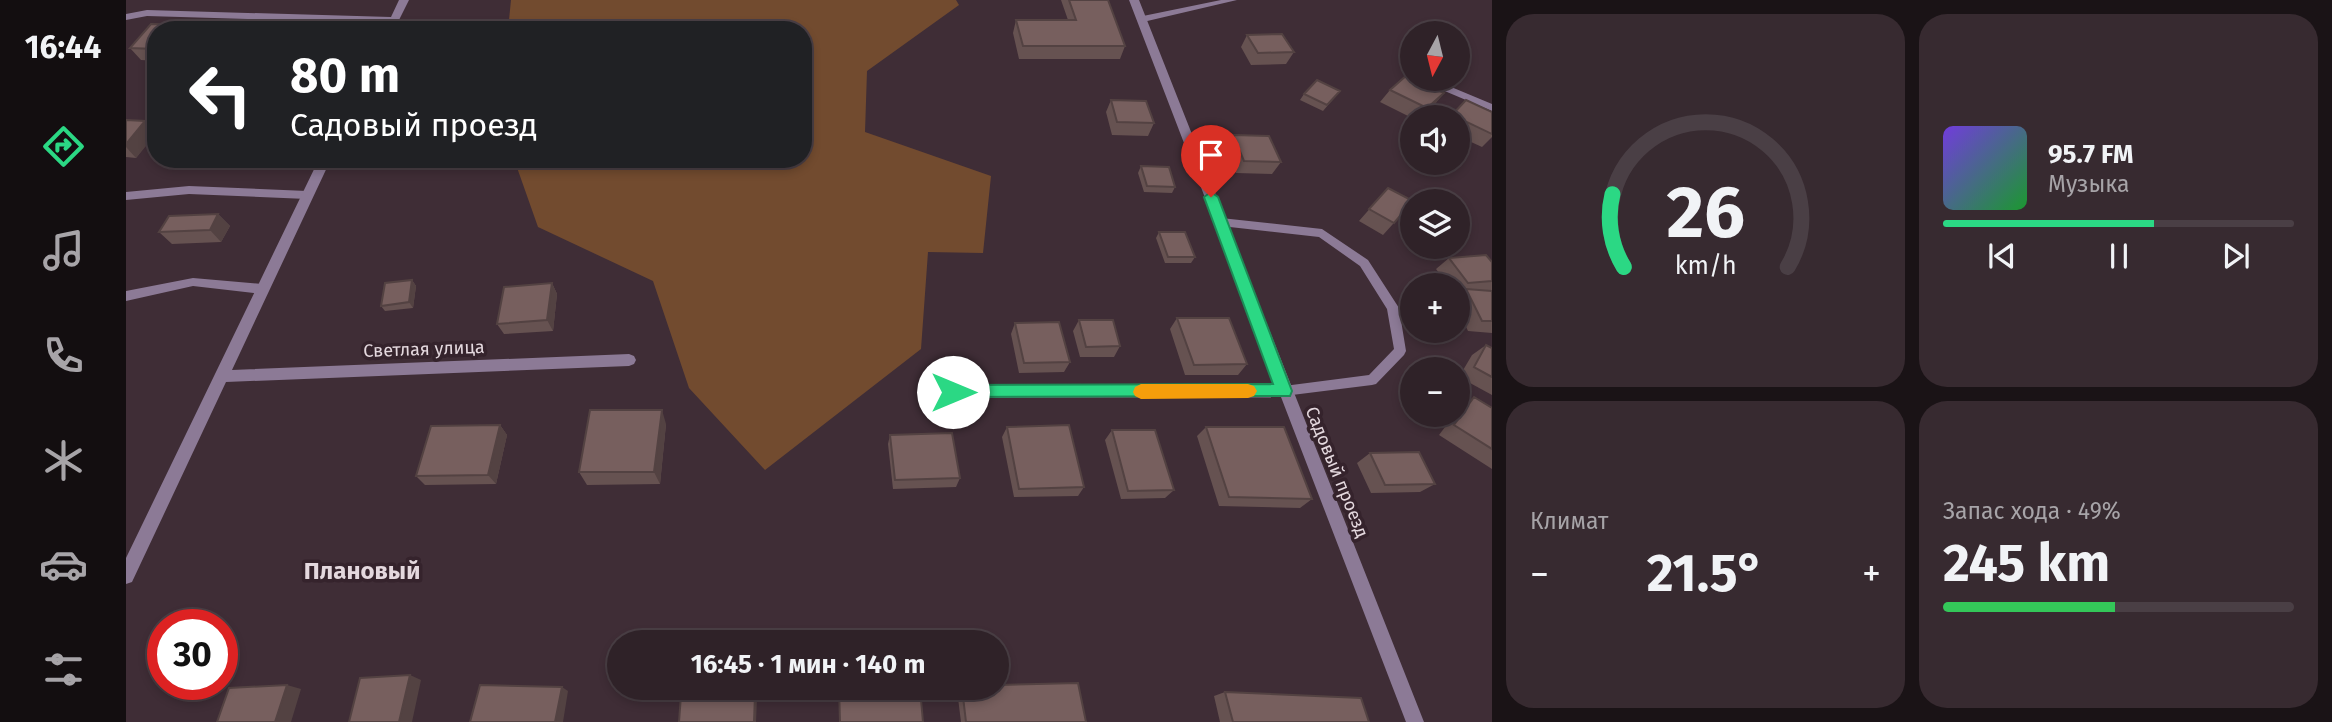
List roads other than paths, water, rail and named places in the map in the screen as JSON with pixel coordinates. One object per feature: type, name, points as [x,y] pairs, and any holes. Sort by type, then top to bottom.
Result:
[{"type":"street","points":[[394,21],[404,0]]},
{"type":"street","name":"Садовый проезд","points":[[1134,0],[1415,722]]},
{"type":"street","points":[[126,17],[147,13],[310,21]]},
{"type":"street","points":[[126,576],[320,168]]},
{"type":"street","name":"Светлая улица","points":[[221,376],[629,360]]},
{"type":"street","points":[[953,392],[1284,391]]},
{"type":"lane","points":[[1143,19],[1233,0]]},
{"type":"lane","points":[[1452,91],[1492,108]]},
{"type":"lane","points":[[126,196],[189,190],[307,195]]},
{"type":"lane","points":[[1221,222],[1322,233],[1364,263],[1393,308],[1401,351],[1372,380],[1284,391]]},
{"type":"lane","points":[[126,296],[193,282],[262,289]]},
{"type":"district","name":"Плановый","points":[[362,571]]}]
